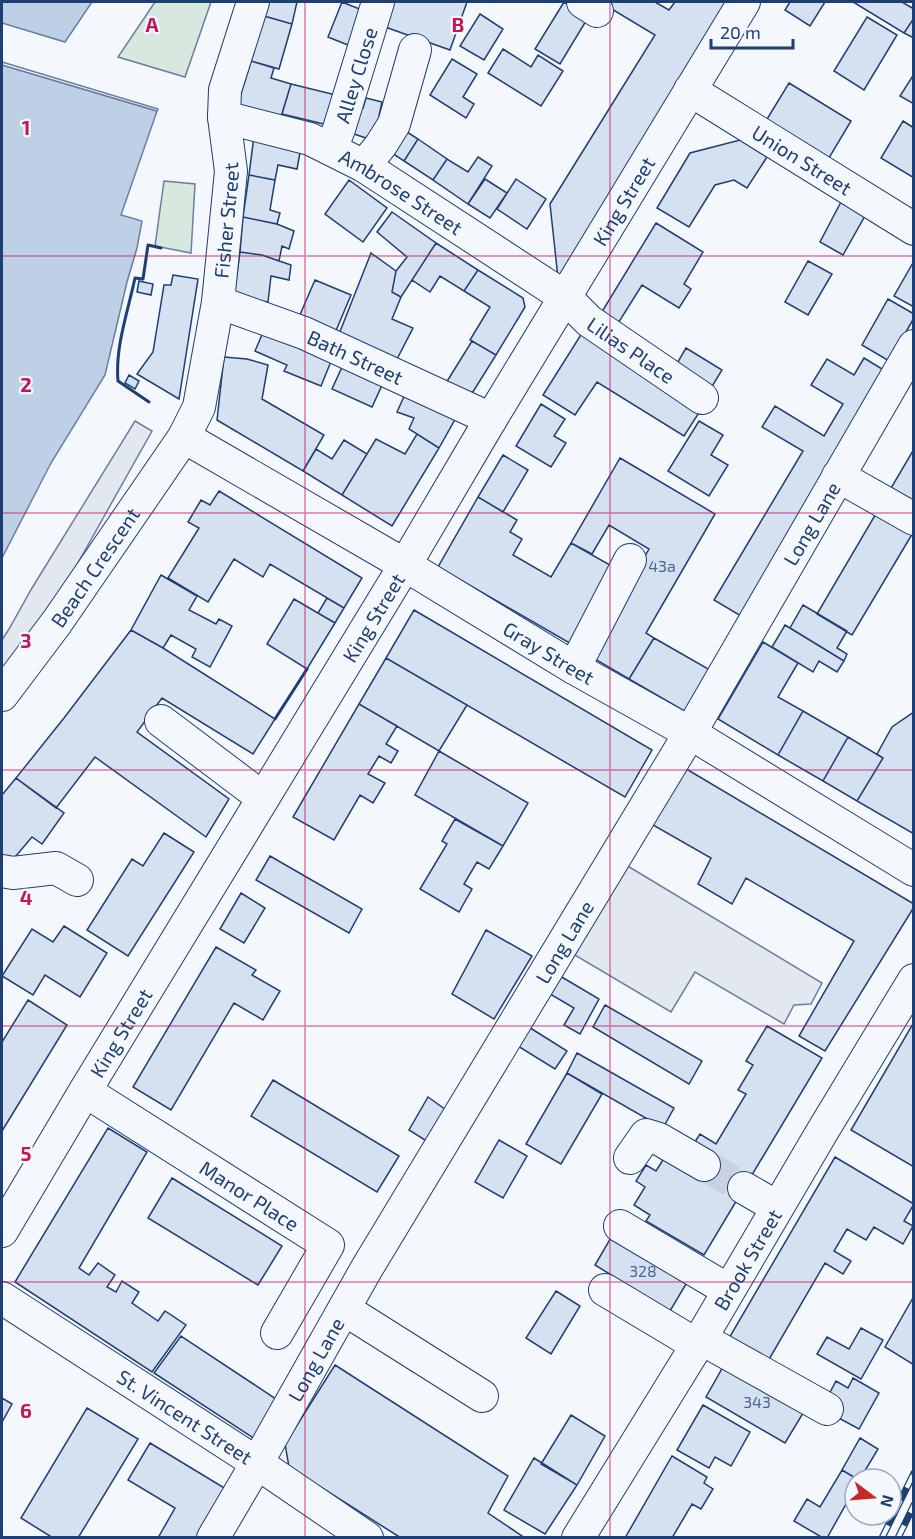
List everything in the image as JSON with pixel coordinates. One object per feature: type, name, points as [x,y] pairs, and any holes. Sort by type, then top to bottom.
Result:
[{"type":"street","name":"Fisher Street","points":[[184,437],[199,407],[218,302],[231,171],[224,117],[225,90],[252,2]]},
{"type":"street","name":"Alley Close","points":[[331,149],[378,2]]},
{"type":"street","name":"King Street","points":[[2,1231],[744,2]]},
{"type":"street","points":[[364,166],[394,124],[415,50]]},
{"type":"street","name":"Union Street","points":[[690,90],[914,229]]},
{"type":"street","name":"Ambrose Street","points":[[224,117],[310,139],[364,166],[565,297]]},
{"type":"street","name":"Lilias Place","points":[[565,297],[589,321],[702,398]]},
{"type":"street","name":"Bath Street","points":[[218,302],[304,333],[491,419]]},
{"type":"street","name":"Long Lane","points":[[213,1538],[379,1248],[690,733],[914,346]]},
{"type":"street","name":"Gray Street","points":[[184,437],[405,565],[574,668],[690,733],[914,870]]},
{"type":"street","name":"Beach Crescent","points":[[2,695],[57,622],[184,437]]},
{"type":"street","points":[[838,476],[914,519]]},
{"type":"street","points":[[574,668],[630,560]]},
{"type":"street","points":[[161,721],[263,798]]},
{"type":"street","points":[[2,871],[13,873],[56,868],[77,880]]},
{"type":"street","name":"Brook Street","points":[[578,1538],[699,1341],[914,980]]},
{"type":"street","name":"Manor Place","points":[[85,1091],[327,1245],[278,1333]]},
{"type":"street","points":[[630,1158],[646,1135],[659,1139],[704,1165]]},
{"type":"street","points":[[744,1188],[777,1207]]},
{"type":"street","points":[[620,1226],[729,1290]]},
{"type":"street","points":[[605,1290],[827,1408]]},
{"type":"street","name":"St. Vincent Street","points":[[2,1298],[257,1463],[367,1538]]},
{"type":"street","points":[[344,1309],[482,1396]]},
{"type":"shaded area","points":[[155,2],[211,2],[185,77],[118,57]]},
{"type":"shaded area","points":[[164,181],[195,184],[191,253],[155,246]]},
{"type":"shaded area","points":[[135,421],[152,431],[56,602],[2,680],[2,640]]},
{"type":"shaded area","points":[[621,862],[822,983],[811,1004],[794,1005],[784,1024],[695,972],[671,1012],[568,951]]},
{"type":"water","points":[[2,2],[92,2],[65,42],[2,23]]},
{"type":"water","points":[[2,65],[157,111],[121,215],[142,221],[105,375],[51,463],[2,558]]},
{"type":"pier","points":[[2,62],[158,109],[157,111],[2,65]]},
{"type":"building","points":[[269,2],[297,2],[292,24],[264,16]]},
{"type":"building","points":[[342,2],[367,12],[353,47],[328,37]]},
{"type":"building","points":[[378,2],[467,2],[450,50],[371,22]]},
{"type":"building","points":[[564,2],[589,16],[560,64],[535,49]]},
{"type":"building","points":[[600,2],[655,2],[669,10],[675,2],[726,2],[558,278],[550,204],[655,35]]},
{"type":"building","points":[[790,2],[825,2],[810,26],[785,10]]},
{"type":"building","points":[[853,2],[902,2],[914,9],[914,18],[904,33]]},
{"type":"building","points":[[480,14],[503,29],[484,60],[460,46]]},
{"type":"building","points":[[264,16],[292,24],[279,69],[251,61]]},
{"type":"building","points":[[867,17],[897,35],[864,90],[834,71]]},
{"type":"building","points":[[914,18],[914,38],[904,33]]},
{"type":"building","points":[[503,49],[531,67],[538,55],[563,71],[541,106],[488,73]]},
{"type":"building","points":[[452,59],[477,74],[463,97],[474,104],[466,118],[430,95]]},
{"type":"building","points":[[251,61],[274,68],[271,78],[291,84],[280,120],[237,107]]},
{"type":"building","points":[[914,74],[914,104],[900,96]]},
{"type":"building","points":[[789,83],[851,121],[826,163],[764,124]]},
{"type":"building","points":[[291,84],[340,96],[332,126],[282,114]]},
{"type":"building","points":[[366,98],[382,102],[379,116],[385,118],[372,140],[339,129],[346,104],[363,108]]},
{"type":"building","points":[[385,118],[418,139],[404,161],[372,140]]},
{"type":"building","points":[[903,121],[914,128],[914,178],[881,158]]},
{"type":"building","points":[[254,136],[301,147],[297,169],[278,165],[275,180],[249,175]]},
{"type":"building","points":[[418,139],[447,159],[433,180],[404,161]]},
{"type":"building","points":[[740,140],[767,157],[747,188],[734,180],[715,185],[689,227],[657,208],[690,153]]},
{"type":"building","points":[[478,157],[492,166],[468,204],[433,180],[447,159],[468,172]]},
{"type":"building","points":[[249,175],[275,180],[270,210],[280,213],[277,224],[243,217]]},
{"type":"building","points":[[485,179],[507,193],[490,218],[468,204]]},
{"type":"building","points":[[516,179],[546,199],[527,229],[497,209]]},
{"type":"building","points":[[349,180],[387,208],[363,242],[325,214]]},
{"type":"building","points":[[842,200],[866,214],[843,255],[820,242]]},
{"type":"building","points":[[392,212],[436,243],[401,297],[392,292],[396,271],[407,257],[377,232]]},
{"type":"building","points":[[243,217],[277,224],[294,231],[289,249],[282,246],[279,261],[262,255],[240,252]]},
{"type":"building","points":[[656,223],[703,252],[684,284],[691,289],[679,308],[642,285],[617,325],[600,315]]},
{"type":"building","points":[[436,243],[478,270],[464,291],[440,276],[430,292],[412,280]]},
{"type":"building","points":[[240,252],[262,255],[291,265],[289,280],[271,276],[268,302],[234,297]]},
{"type":"building","points":[[371,253],[396,271],[392,292],[401,297],[392,319],[413,328],[397,359],[339,334]]},
{"type":"building","points":[[808,261],[832,274],[808,315],[785,302]]},
{"type":"building","points":[[914,261],[914,307],[894,296]]},
{"type":"building","points":[[478,270],[523,298],[525,307],[496,355],[470,340],[490,307],[464,291]]},
{"type":"building","points":[[173,275],[198,279],[179,399],[137,374],[153,352],[164,285],[171,285]]},
{"type":"building","points":[[315,280],[351,295],[335,333],[299,317]]},
{"type":"building","points":[[139,281],[153,284],[151,295],[137,292]]},
{"type":"building","points":[[888,299],[914,314],[914,318],[889,361],[862,345]]},
{"type":"building","points":[[264,330],[332,359],[321,386],[284,371],[287,365],[255,351]]},
{"type":"building","points":[[582,333],[702,408],[684,436],[597,382],[575,415],[543,395]]},
{"type":"building","points":[[472,341],[496,355],[471,395],[446,383]]},
{"type":"building","points":[[686,348],[722,370],[708,393],[672,372]]},
{"type":"building","points":[[224,357],[247,359],[268,365],[262,399],[324,435],[303,471],[217,420]]},
{"type":"building","points":[[864,358],[887,372],[741,616],[714,600],[803,451],[762,427],[775,406],[824,436],[843,404],[811,385],[827,359],[854,375]]},
{"type":"building","points":[[343,365],[383,383],[372,407],[332,389]]},
{"type":"building","points":[[129,375],[139,381],[135,389],[125,383]]},
{"type":"building","points":[[406,392],[458,414],[439,448],[409,429],[414,418],[397,412]]},
{"type":"building","points":[[541,404],[565,419],[554,436],[566,443],[551,467],[516,446]]},
{"type":"building","points":[[699,421],[723,435],[711,455],[728,465],[709,496],[668,471]]},
{"type":"building","points":[[417,434],[439,448],[392,526],[342,495],[376,439],[405,454]]},
{"type":"building","points":[[344,440],[367,454],[342,495],[303,471],[316,449],[332,459]]},
{"type":"building","points":[[914,449],[914,531],[852,635],[817,614]]},
{"type":"building","points":[[503,455],[528,470],[503,512],[478,497]]},
{"type":"building","points":[[620,458],[715,514],[646,633],[654,638],[629,679],[588,655],[649,549],[609,525],[592,554],[571,543]]},
{"type":"building","points":[[219,491],[362,578],[344,608],[270,564],[263,577],[234,559],[208,602],[168,578],[199,528],[188,522],[201,500],[210,505]]},
{"type":"building","points":[[478,497],[517,520],[510,532],[522,539],[513,555],[551,577],[571,543],[617,569],[573,645],[438,567]]},
{"type":"building","points":[[161,575],[197,596],[189,610],[216,624],[219,619],[232,626],[210,667],[192,657],[196,649],[171,635],[163,648],[131,630]]},
{"type":"building","points":[[327,598],[344,608],[335,623],[318,613]]},
{"type":"building","points":[[294,599],[335,623],[307,669],[267,644]]},
{"type":"building","points":[[803,605],[847,631],[837,648],[847,654],[844,661],[790,628]]},
{"type":"building","points":[[414,610],[652,750],[625,797],[386,658]]},
{"type":"building","points":[[785,625],[844,661],[837,672],[819,661],[813,672],[772,647]]},
{"type":"building","points":[[131,630],[275,719],[253,754],[162,698],[137,732],[229,799],[206,837],[95,757],[56,808],[16,778]]},
{"type":"building","points":[[654,638],[710,670],[686,712],[629,679]]},
{"type":"building","points":[[763,642],[798,663],[778,697],[803,711],[778,755],[718,719]]},
{"type":"building","points":[[386,658],[467,705],[439,751],[359,704]]},
{"type":"building","points":[[359,704],[397,726],[386,744],[398,751],[391,763],[379,756],[368,774],[385,783],[373,803],[360,795],[334,840],[293,817]]},
{"type":"building","points":[[803,711],[848,737],[823,781],[778,755]]},
{"type":"building","points":[[914,712],[914,834],[857,801],[883,758],[877,754],[892,727]]},
{"type":"building","points":[[848,737],[883,758],[857,801],[823,781]]},
{"type":"building","points":[[439,751],[528,803],[503,846],[415,795]]},
{"type":"building","points":[[678,764],[914,904],[825,1051],[799,1036],[854,941],[746,878],[732,904],[698,884],[711,858],[646,821]]},
{"type":"building","points":[[16,778],[64,813],[42,844],[32,837],[5,869],[2,866],[2,795]]},
{"type":"building","points":[[455,819],[503,846],[489,869],[477,862],[464,884],[472,889],[459,912],[420,889],[447,844],[442,841]]},
{"type":"building","points":[[164,833],[194,852],[128,956],[87,930],[132,859],[143,866]]},
{"type":"building","points":[[270,856],[362,909],[349,933],[256,880]]},
{"type":"building","points":[[241,893],[265,908],[244,943],[220,929]]},
{"type":"building","points":[[64,926],[107,953],[80,997],[45,975],[33,995],[2,976],[32,929],[53,942]]},
{"type":"building","points":[[486,930],[532,956],[494,1019],[452,994]]},
{"type":"building","points":[[216,947],[256,970],[252,975],[280,991],[263,1020],[234,1003],[171,1110],[133,1087]]},
{"type":"building","points":[[555,973],[599,999],[580,1034],[564,1025],[574,1008],[545,991]]},
{"type":"building","points":[[28,1000],[67,1025],[2,1131],[2,1042]]},
{"type":"building","points":[[605,1005],[702,1061],[689,1084],[593,1027]]},
{"type":"building","points":[[914,1022],[914,1167],[851,1130]]},
{"type":"building","points":[[524,1024],[567,1051],[555,1069],[513,1043]]},
{"type":"building","points":[[767,1026],[822,1058],[704,1255],[646,1221],[650,1215],[634,1205],[645,1187],[636,1181],[646,1165],[656,1171],[668,1152],[691,1148],[700,1134],[716,1144],[746,1094],[738,1090],[753,1065],[746,1061]]},
{"type":"building","points":[[577,1053],[674,1108],[663,1128],[567,1073]]},
{"type":"building","points":[[567,1073],[602,1094],[561,1164],[526,1144]]},
{"type":"building","points":[[273,1080],[399,1156],[377,1192],[251,1116]]},
{"type":"building","points":[[428,1097],[446,1110],[428,1142],[409,1130]]},
{"type":"building","points":[[108,1128],[147,1152],[79,1268],[89,1275],[98,1263],[115,1275],[107,1287],[116,1292],[122,1281],[139,1292],[132,1303],[158,1321],[165,1311],[186,1325],[152,1372],[15,1282]]},
{"type":"building","points":[[499,1140],[527,1156],[503,1198],[475,1182]]},
{"type":"building","points":[[835,1157],[914,1204],[904,1221],[913,1226],[903,1244],[874,1227],[866,1240],[847,1229],[834,1251],[851,1261],[843,1274],[825,1263],[764,1368],[725,1345]]},
{"type":"building","points":[[172,1178],[282,1246],[258,1285],[148,1218]]},
{"type":"building","points":[[616,1229],[692,1274],[670,1311],[595,1265]]},
{"type":"building","points":[[556,1291],[580,1306],[551,1354],[526,1338]]},
{"type":"building","points":[[914,1296],[914,1365],[885,1347]]},
{"type":"building","points":[[861,1328],[883,1340],[861,1379],[817,1354],[827,1337],[849,1349]]},
{"type":"building","points":[[181,1336],[282,1403],[258,1441],[154,1373]]},
{"type":"building","points":[[728,1358],[808,1405],[785,1443],[706,1397]]},
{"type":"building","points":[[335,1365],[508,1476],[488,1513],[525,1538],[401,1538],[289,1467],[285,1444]]},
{"type":"building","points":[[853,1378],[879,1393],[859,1429],[833,1415],[828,1396],[836,1381],[848,1388]]},
{"type":"building","points":[[2,1398],[12,1404],[2,1422]]},
{"type":"building","points":[[703,1405],[750,1432],[731,1466],[715,1457],[709,1468],[677,1450]]},
{"type":"building","points":[[87,1408],[138,1439],[78,1538],[53,1538],[21,1518]]},
{"type":"building","points":[[571,1415],[605,1436],[577,1485],[541,1464]]},
{"type":"building","points":[[860,1438],[878,1449],[867,1467],[844,1467]]},
{"type":"building","points":[[150,1443],[231,1492],[204,1538],[158,1538],[175,1508],[128,1480]]},
{"type":"building","points":[[672,1456],[707,1477],[704,1483],[713,1489],[701,1509],[692,1504],[672,1538],[625,1538]]},
{"type":"building","points":[[534,1458],[577,1485],[545,1534],[504,1510]]},
{"type":"building","points":[[843,1471],[843,1509],[827,1538],[823,1538],[794,1521],[807,1499],[820,1507]]},
{"type":"tunnel","points":[[704,1165],[744,1188]]},
{"type":"railway","points":[[882,1538],[914,1473]]},
{"type":"railway","points":[[898,1538],[914,1505]]},
{"type":"wall","points":[[149,402],[118,381],[118,355],[135,278],[143,279],[148,245],[161,248]]},
{"type":"wall","points":[[275,719],[307,669]]}]
